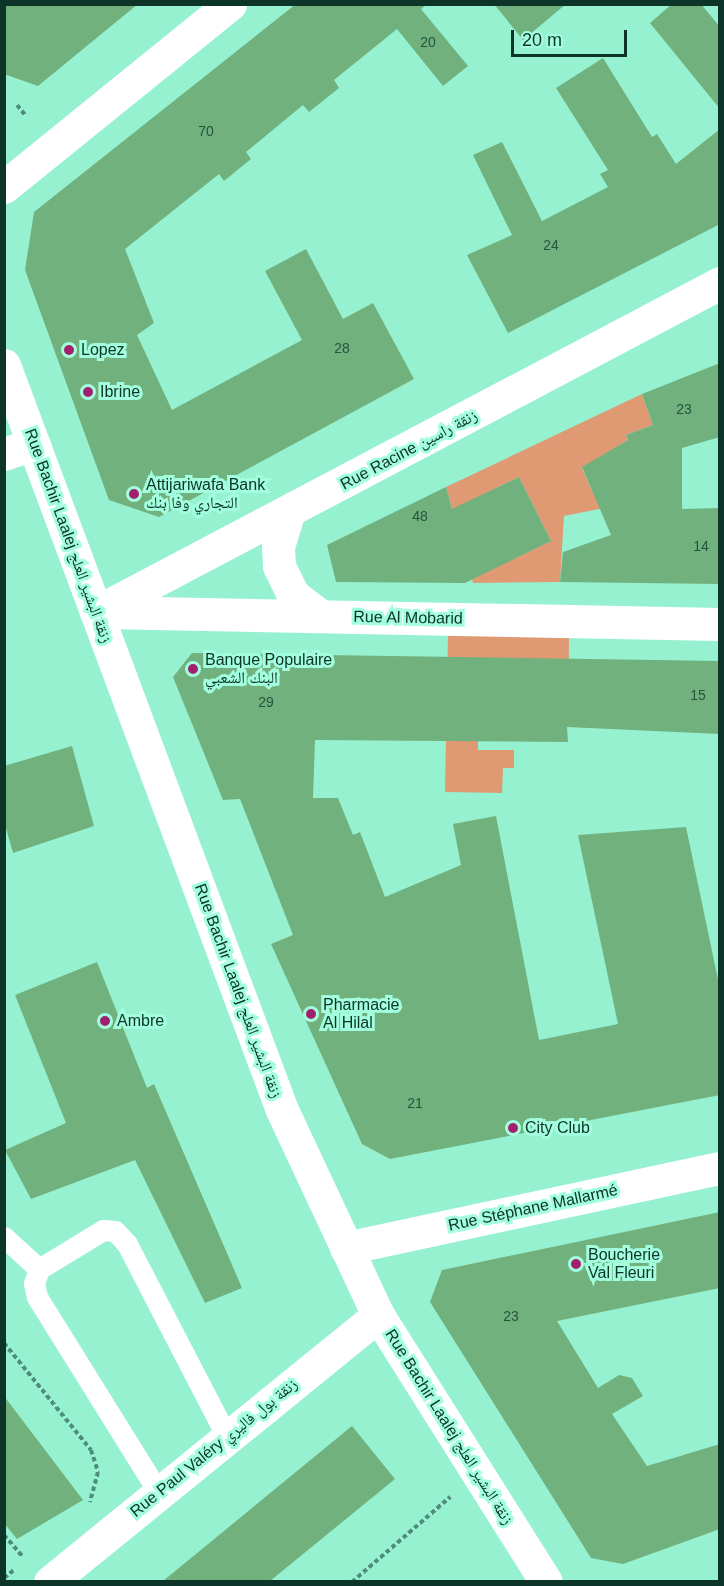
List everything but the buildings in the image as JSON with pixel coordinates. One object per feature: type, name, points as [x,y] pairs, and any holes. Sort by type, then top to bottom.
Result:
[{"type":"street","points":[[4,187],[230,4]]},
{"type":"street","name":"Rue Racine زنقة راسين","points":[[96,612],[288,514],[720,283]]},
{"type":"street","name":"Rue Bachir Laalej زنقة البشير العلج","points":[[4,365],[19,449],[96,612],[282,1110],[378,1315],[546,1581]]},
{"type":"street","points":[[288,514],[278,547],[279,566],[293,595],[321,616]]},
{"type":"street","name":"Rue Al Mobarid","points":[[96,612],[720,624]]},
{"type":"street","name":"Rue Stéphane Mallarmé","points":[[346,1248],[720,1168]]},
{"type":"street","name":"Rue Paul Valéry زنقة بول فاليري","points":[[50,1581],[378,1315]]},
{"type":"lane","points":[[159,1493],[37,1297],[34,1283],[39,1269],[103,1230],[115,1231],[127,1244],[227,1437]]},
{"type":"lane","points":[[4,1237],[39,1269]]},
{"type":"path","points":[[17,105],[25,115]]},
{"type":"path","points":[[4,1343],[91,1450],[98,1472],[89,1503],[81,1511]]},
{"type":"path","points":[[352,1581],[478,1473]]},
{"type":"path","points":[[4,1535],[25,1560]]},
{"type":"path","points":[[4,1578],[31,1554]]},
{"type":"shaded area","points":[[642,394],[653,425],[626,435],[628,440],[582,468],[593,493],[610,486],[680,493],[564,516],[560,582],[473,583],[446,487]],"holes":[[[519,477],[551,541],[514,559],[496,488]]]},
{"type":"shaded area","points":[[448,634],[569,638],[568,715],[479,660],[478,750],[514,750],[514,768],[503,768],[502,793],[445,792]]},
{"type":"place","name":"Lopez","points":[[69,350]]},
{"type":"place","name":"Ibrine","points":[[88,392]]},
{"type":"place","name":"Attijariwafa Bank التجاري وفا بنك","points":[[134,494]]},
{"type":"place","name":"Banque Populaire البنك الشعبي","points":[[193,669]]},
{"type":"place","name":"Pharmacie Al Hilal","points":[[311,1014]]},
{"type":"place","name":"Ambre","points":[[105,1021]]},
{"type":"place","name":"City Club","points":[[513,1128]]},
{"type":"place","name":"Boucherie Val Fleuri","points":[[576,1264]]}]
